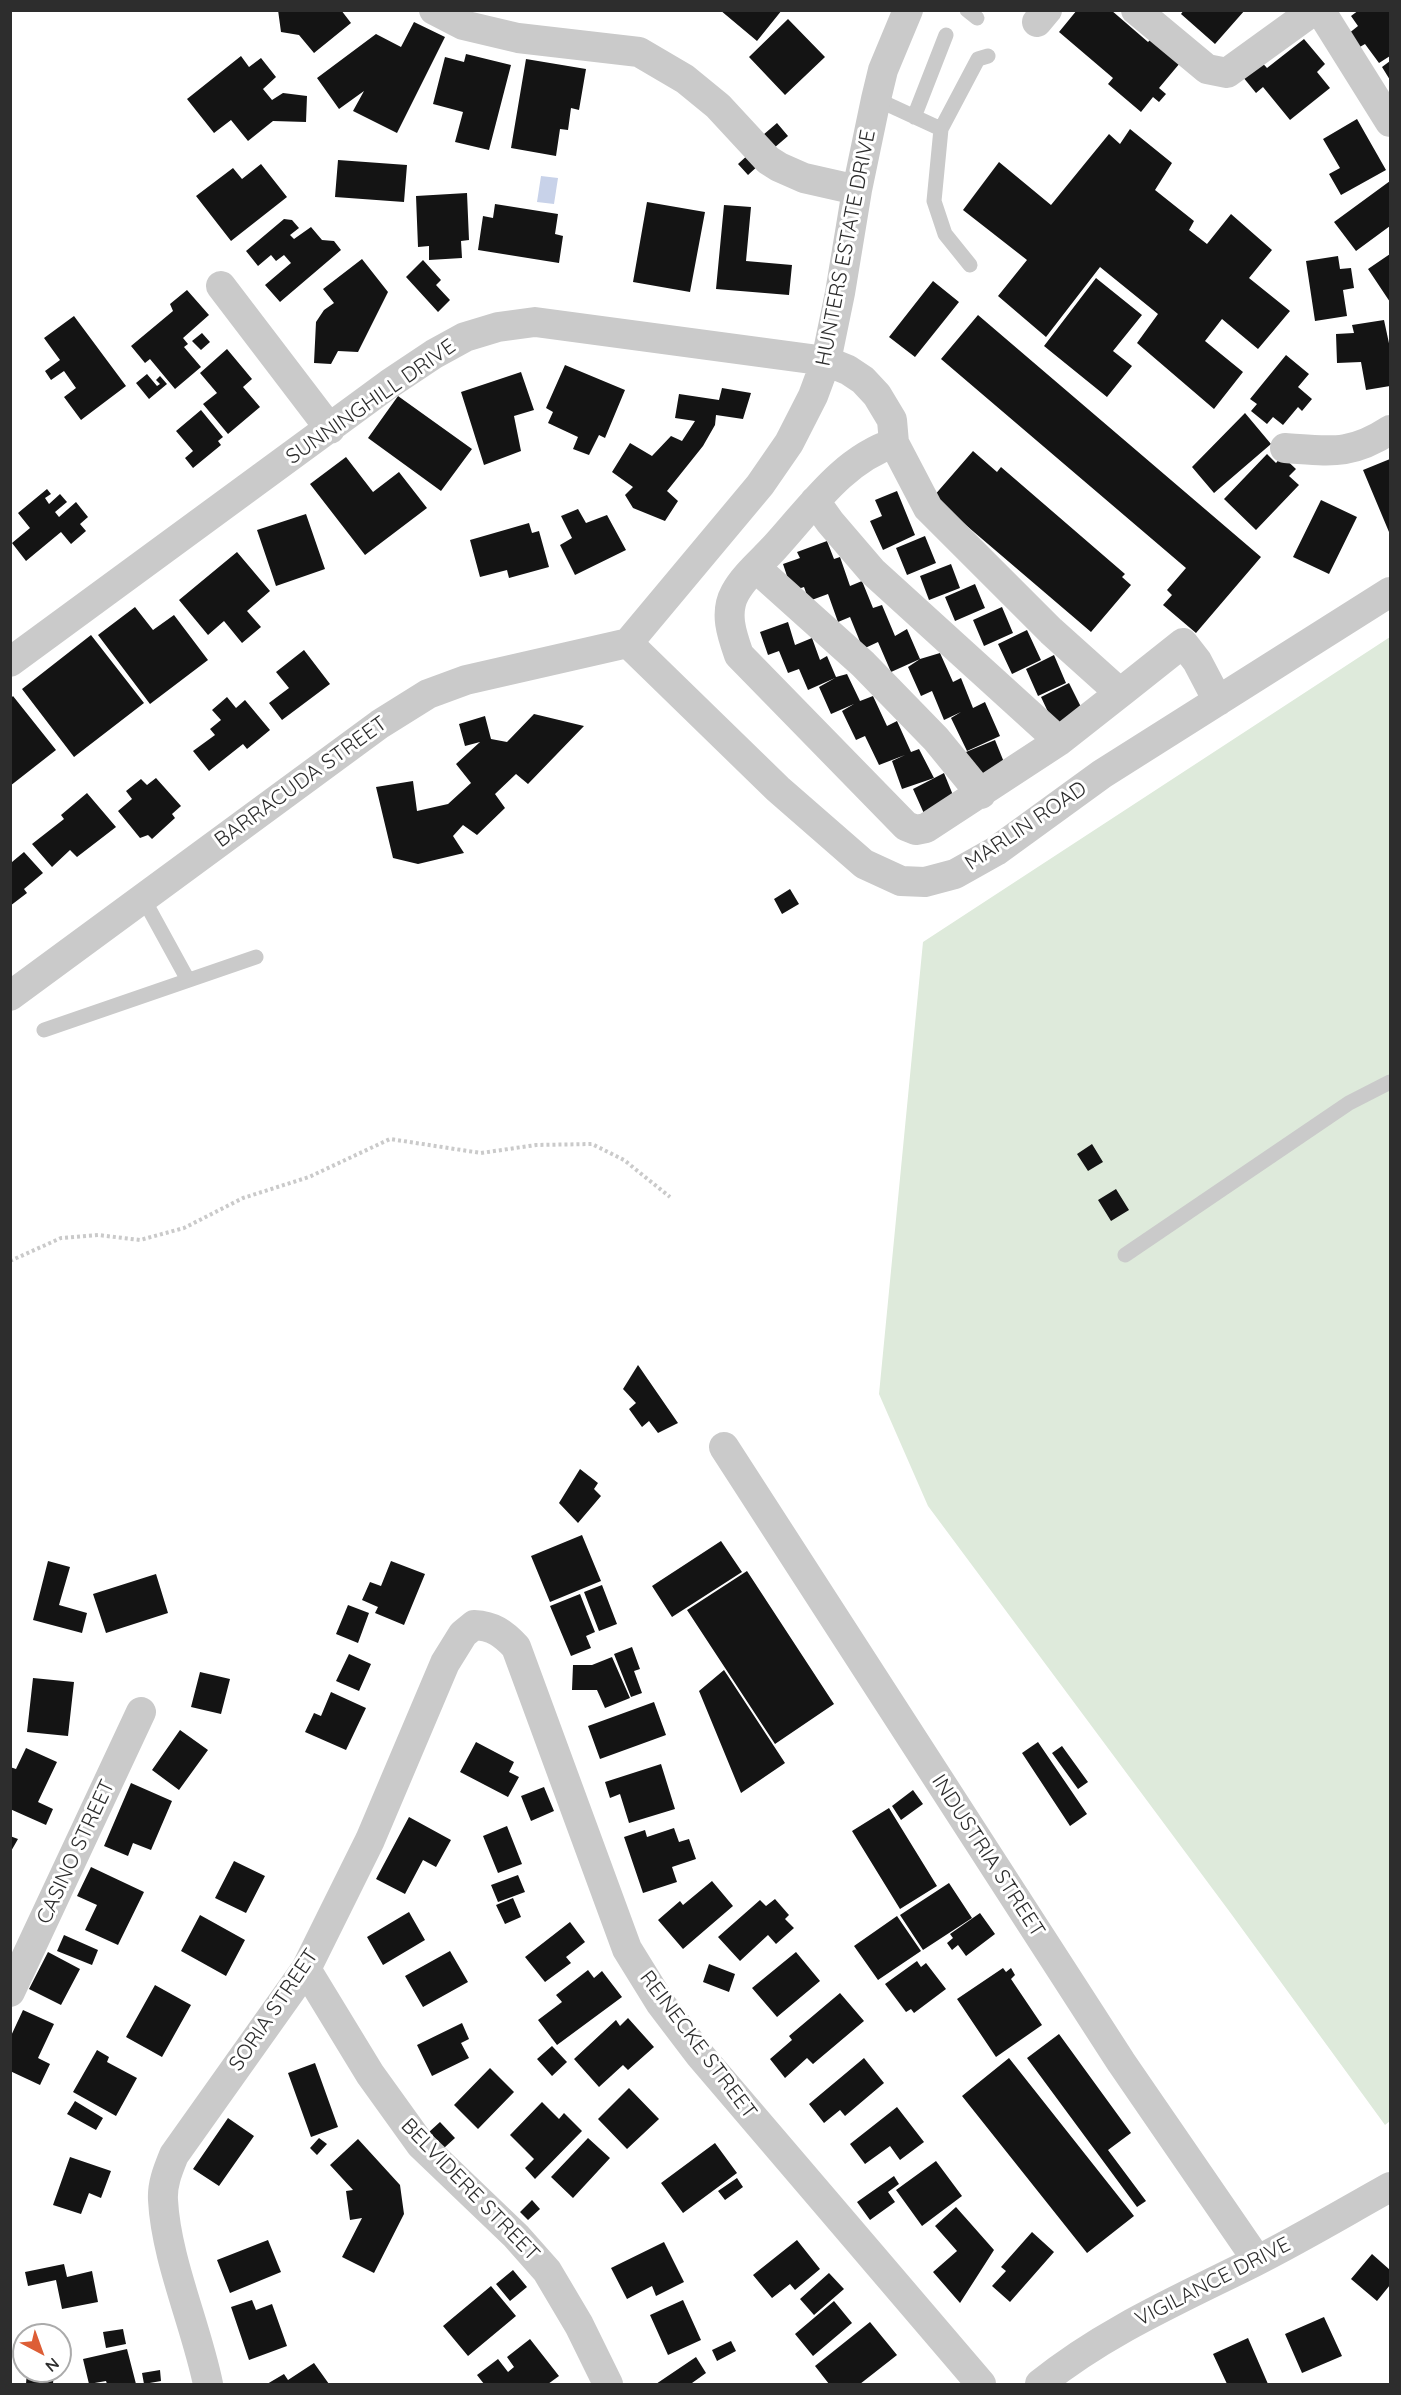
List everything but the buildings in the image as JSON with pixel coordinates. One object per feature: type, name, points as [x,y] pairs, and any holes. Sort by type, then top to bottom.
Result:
[{"type":"street","points":[[434,10],[463,25],[518,38],[639,52],[685,79],[718,106],[768,160],[779,167],[804,178],[857,190]]},
{"type":"street","name":"HUNTERS ESTATE DRIVE","points":[[628,643],[760,485],[789,443],[813,396],[826,360],[857,190],[883,70],[908,10]]},
{"type":"street","points":[[1136,10],[1207,69],[1227,73],[1314,10]]},
{"type":"street","points":[[1320,10],[1390,123]]},
{"type":"street","points":[[220,286],[330,429]]},
{"type":"street","name":"SUNNINGHILL DRIVE","points":[[10,662],[389,384],[434,354],[465,337],[498,327],[535,322],[826,360],[848,370],[863,380],[877,395],[892,420],[894,443],[928,508],[1051,631],[1120,693]]},
{"type":"street","points":[[1285,448],[1348,450],[1390,430]]},
{"type":"street","points":[[894,443],[866,455],[815,501],[735,593],[729,614],[732,635],[739,655],[906,826],[916,830],[926,828],[981,794],[1059,741],[1183,643],[1197,661],[1218,701]]},
{"type":"street","points":[[815,501],[872,571],[1059,741]]},
{"type":"street","points":[[756,568],[863,664],[936,739],[981,794]]},
{"type":"street","name":"MARLIN ROAD","points":[[628,643],[787,797],[864,864],[901,881],[925,882],[955,874],[996,851],[1102,774],[1390,592]]},
{"type":"street","name":"BARRACUDA STREET","points":[[10,996],[380,724],[428,694],[466,680],[628,643]]},
{"type":"street","name":"INDUSTRIA STREET","points":[[724,1447],[1121,2062],[1257,2260]]},
{"type":"street","name":"SORIA STREET","points":[[208,2385],[168,2239],[162,2199],[165,2180],[174,2156],[306,1969],[370,1840],[445,1663],[463,1634],[474,1625],[486,1626],[501,1631],[516,1647]]},
{"type":"street","name":"REINECKE STREET","points":[[516,1647],[627,1949],[661,2004],[699,2054],[981,2385]]},
{"type":"street","name":"CASINO STREET","points":[[10,1992],[141,1712]]},
{"type":"street","name":"BELVIDERE STREET","points":[[306,1969],[370,2074],[421,2145],[516,2236],[546,2271],[579,2325],[608,2385]]},
{"type":"street","name":"VIGILANCE DRIVE","points":[[1040,2385],[1071,2359],[1128,2325],[1257,2260],[1390,2187]]},
{"type":"lane","points":[[914,117],[946,35]]},
{"type":"lane","points":[[970,264],[945,234],[934,201],[940,129],[978,59],[988,56]]},
{"type":"lane","points":[[876,99],[940,129]]},
{"type":"lane","points":[[142,898],[188,980]]},
{"type":"lane","points":[[44,1030],[256,957]]},
{"type":"lane","points":[[1125,1255],[1349,1103],[1390,1082]]},
{"type":"path","points":[[10,1261],[61,1238],[98,1235],[140,1240],[184,1228],[243,1198],[309,1178],[390,1139],[482,1153],[536,1145],[592,1144],[624,1160],[670,1197]]},
{"type":"green space","points":[[1390,637],[1390,2121],[1385,2125],[928,1506],[879,1394],[923,942]]},
{"type":"water","points":[[541,176],[558,178],[554,204],[537,202]]}]
